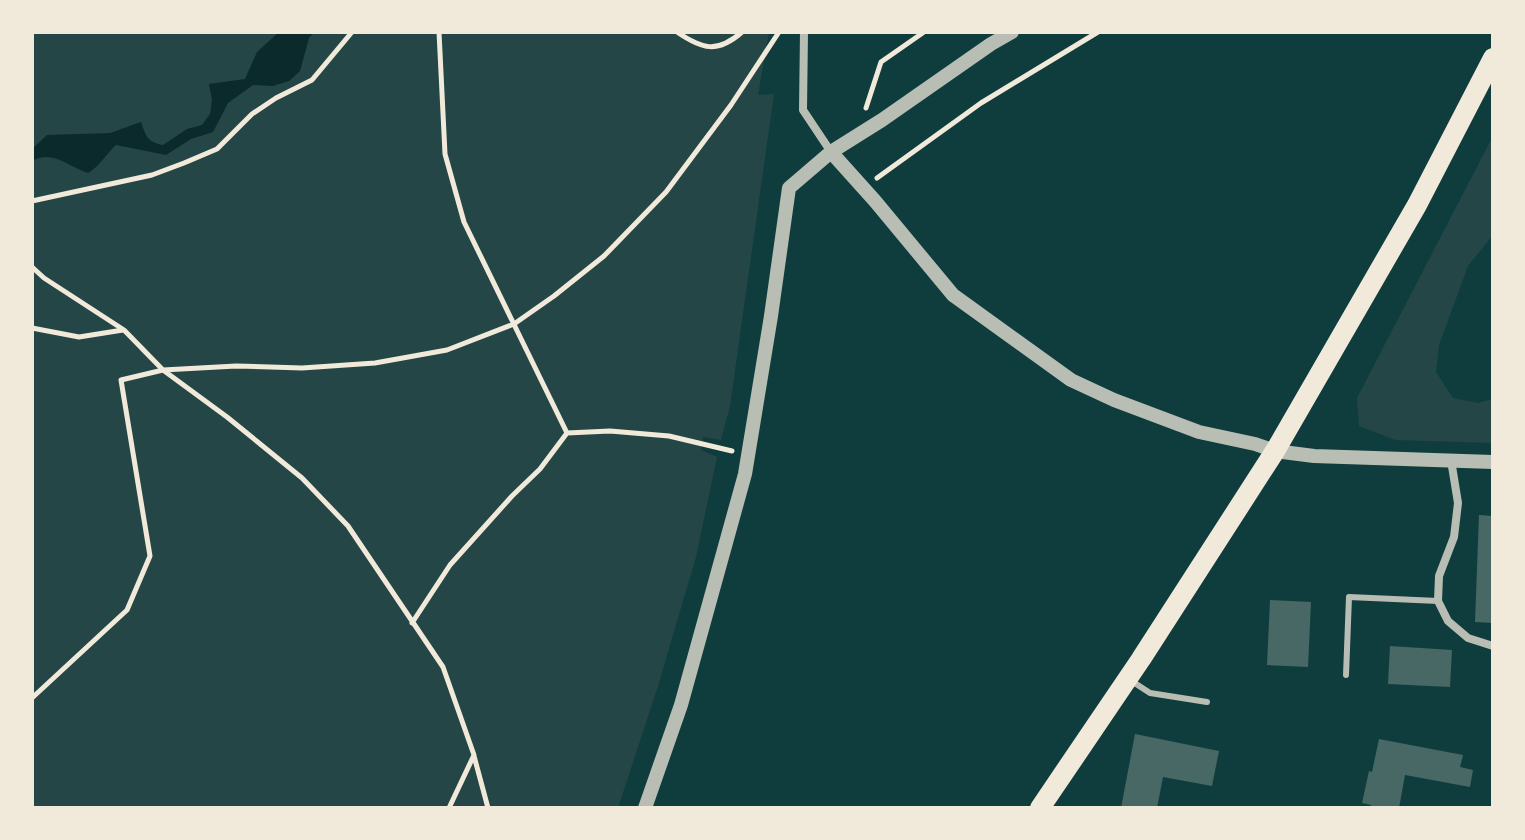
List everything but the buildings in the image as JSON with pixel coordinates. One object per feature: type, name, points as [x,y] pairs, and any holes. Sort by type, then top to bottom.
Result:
[{"type":"main road","points":[[1040,808],[1275,451],[1417,205],[1493,58]]},
{"type":"street","points":[[804,32],[803,110],[831,152],[953,295],[1071,380],[1199,432],[1275,451],[1314,456],[1493,462]]},
{"type":"street","points":[[645,808],[681,705],[745,474],[789,188],[831,152],[1012,32]]},
{"type":"street","points":[[1451,460],[1458,503],[1454,537],[1439,576],[1438,601],[1448,621],[1468,638],[1493,646]]},
{"type":"lane","points":[[1346,675],[1349,597],[1438,601]]},
{"type":"lane","points":[[1127,678],[1150,693],[1207,702]]},
{"type":"path","points":[[32,201],[152,175],[217,149],[252,114],[312,80],[352,32]]},
{"type":"path","points":[[439,32],[445,154],[464,222],[567,433]]},
{"type":"path","points":[[677,32],[707,48],[734,40],[742,32]]},
{"type":"path","points":[[32,698],[127,610],[150,556],[121,380],[163,370],[236,366],[302,368],[375,363],[447,350],[514,324],[604,256],[666,192],[731,105],[779,32]]},
{"type":"path","points":[[858,136],[881,62],[924,32]]},
{"type":"path","points":[[863,188],[981,103],[1098,32]]},
{"type":"path","points":[[32,267],[124,330],[163,370],[302,478],[348,526],[443,667],[474,755],[488,808]]},
{"type":"path","points":[[32,328],[79,337],[124,330]]},
{"type":"path","points":[[567,433],[610,431],[669,436],[748,455]]},
{"type":"path","points":[[412,623],[450,565],[540,469],[567,433]]},
{"type":"path","points":[[449,808],[474,755]]},
{"type":"shaded area","points":[[32,32],[769,32],[758,95],[774,94],[730,406],[721,440],[703,437],[701,450],[717,457],[696,557],[618,808],[32,808]]},
{"type":"shaded area","points":[[279,32],[314,32],[309,38],[300,71],[289,81],[273,86],[253,85],[228,103],[213,132],[191,139],[166,155],[116,145],[88,173],[53,158],[32,161],[32,149],[47,135],[110,133],[141,122],[148,138],[163,145],[187,129],[202,125],[210,114],[212,100],[209,84],[245,79],[257,52]]},
{"type":"shaded area","points":[[1493,136],[1493,235],[1468,266],[1439,345],[1436,372],[1453,398],[1478,403],[1493,399],[1493,443],[1395,440],[1359,426],[1357,398]]}]
